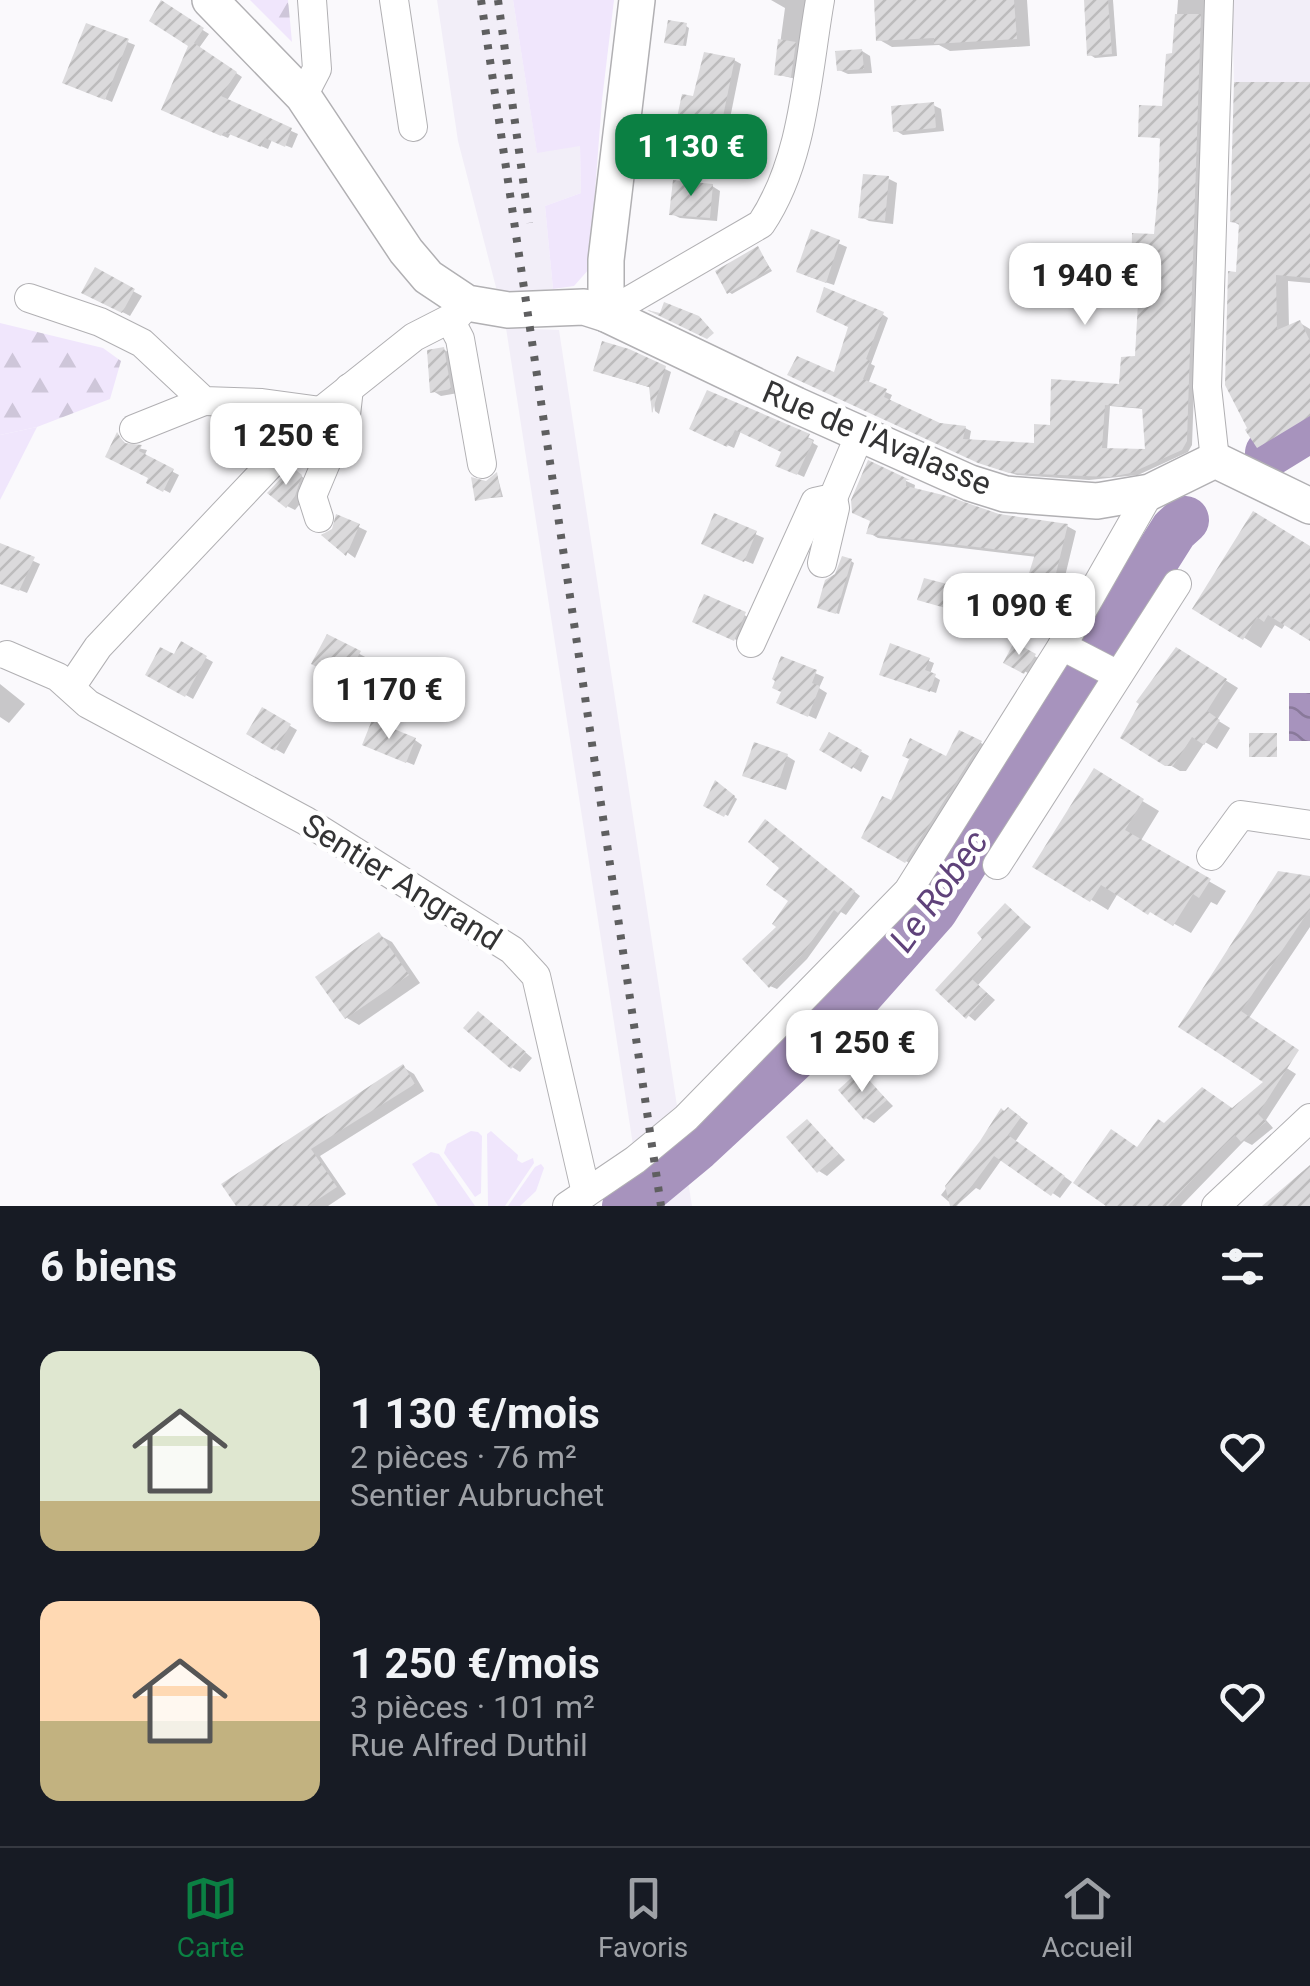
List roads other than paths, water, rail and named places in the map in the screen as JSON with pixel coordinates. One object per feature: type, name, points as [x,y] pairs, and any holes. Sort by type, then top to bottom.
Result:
[{"type":"main road","points":[[210,0],[303,96],[406,250],[458,312]]},
{"type":"main road","points":[[606,314],[608,244],[636,0]]},
{"type":"main road","name":"Rue de l'Avalasse","points":[[458,312],[584,306],[970,484],[1006,494],[1097,501],[1150,492],[1215,460]]},
{"type":"main road","points":[[1215,460],[1310,506]]},
{"type":"street","points":[[303,96],[317,69],[312,0]]},
{"type":"street","points":[[394,0],[413,127]]},
{"type":"street","points":[[606,314],[761,224],[794,152],[820,0]]},
{"type":"street","points":[[1215,460],[1207,388],[1219,0]]},
{"type":"street","points":[[29,298],[100,322],[142,343],[204,401]]},
{"type":"street","points":[[71,686],[98,646],[320,411],[414,337],[458,312],[482,464]]},
{"type":"street","points":[[318,518],[312,496],[346,414],[349,388]]},
{"type":"street","points":[[134,429],[204,401],[320,411]]},
{"type":"street","points":[[822,563],[833,498],[860,434]]},
{"type":"street","points":[[997,865],[1090,660],[1150,492]]},
{"type":"street","points":[[752,643],[815,502],[833,498]]},
{"type":"street","points":[[577,1199],[635,1160],[686,1118],[908,891],[1090,660],[1177,584]]},
{"type":"street","name":"Sentier Angrand","points":[[7,655],[58,677],[88,704],[306,820],[512,950],[536,976],[577,1199]]},
{"type":"street","points":[[1211,856],[1241,815],[1310,825]]},
{"type":"street","points":[[1216,1206],[1310,1118]]},
{"type":"water","points":[[1289,693],[1310,693],[1310,741],[1289,741]]},
{"type":"waterway","name":"Le Robec","points":[[1269,453],[1310,428]]},
{"type":"waterway","name":"Le Robec","points":[[626,1206],[697,1147],[848,1007],[934,910],[1174,530],[1185,520]]},
{"type":"railway","points":[[481,0],[661,1206]]},
{"type":"railway","points":[[498,0],[529,223]]}]
